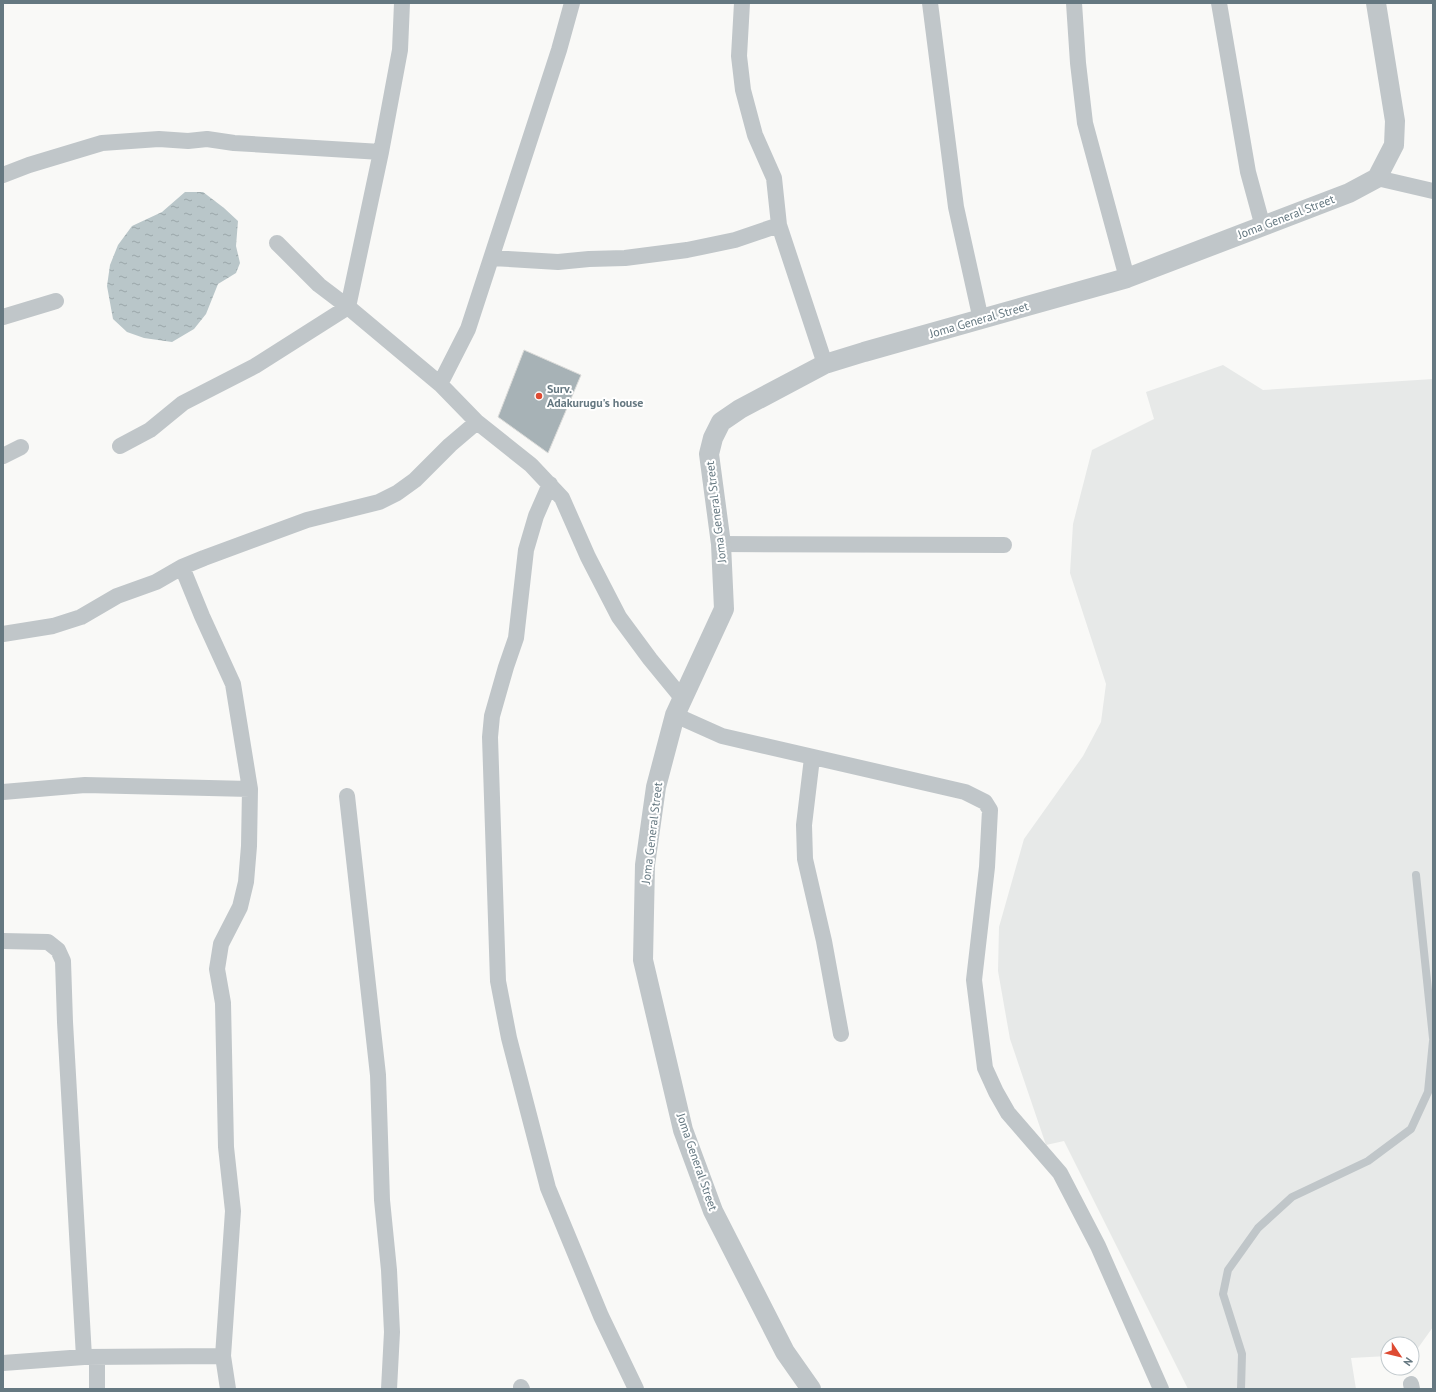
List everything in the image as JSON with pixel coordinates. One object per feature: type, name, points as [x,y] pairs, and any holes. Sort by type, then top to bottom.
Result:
[{"type":"street","points":[[120,446],[150,430],[183,404],[255,366],[348,307],[382,152],[400,50],[402,3]]},
{"type":"street","points":[[440,384],[468,329],[492,258],[572,3]]},
{"type":"street","points":[[742,3],[739,56],[743,90],[755,135],[774,178],[779,225],[825,364]]},
{"type":"street","points":[[930,3],[956,207],[981,320]]},
{"type":"street","points":[[1074,3],[1078,63],[1085,123],[1127,278]]},
{"type":"street","points":[[1219,3],[1248,172],[1263,227]]},
{"type":"street","points":[[1376,3],[1395,121],[1394,145],[1377,178],[1433,191]]},
{"type":"street","points":[[3,175],[29,165],[102,143],[159,138],[188,141],[207,139],[234,143],[382,152]]},
{"type":"street","name":"Joma General Street","points":[[811,1389],[785,1352],[713,1211],[683,1130],[643,960],[645,865],[656,788],[679,706],[724,609],[721,544],[709,454],[713,438],[721,422],[740,409],[825,364],[1127,278],[1263,227],[1348,193],[1377,178]]},
{"type":"street","points":[[492,258],[558,262],[625,258],[687,250],[735,240],[779,225]]},
{"type":"street","points":[[277,243],[319,285],[348,307],[440,384],[477,422],[550,484],[562,498],[588,557],[619,617],[650,659],[679,706],[722,736],[812,758],[965,792],[985,802],[990,810],[987,867],[974,980],[985,1068],[1008,1113],[1060,1173],[1098,1246],[1161,1389]]},
{"type":"street","points":[[3,317],[56,301]]},
{"type":"street","points":[[3,634],[53,626],[81,617],[117,596],[156,582],[182,567],[307,520],[379,502],[397,493],[414,480],[450,445],[477,422]]},
{"type":"street","points":[[3,456],[22,447]]},
{"type":"street","points":[[550,484],[536,516],[526,550],[516,638],[495,705],[490,737],[498,981],[508,1038],[548,1188],[601,1316],[636,1389]]},
{"type":"street","points":[[721,544],[1004,545]]},
{"type":"street","points":[[182,567],[202,616],[233,684],[250,789],[249,846],[246,882],[240,907],[221,944],[217,969],[223,1003],[226,1139],[233,1211],[223,1356],[228,1389]]},
{"type":"street","points":[[812,758],[804,825],[805,859],[823,934],[842,1034]]},
{"type":"street","points":[[3,792],[85,785],[250,789]]},
{"type":"street","points":[[347,796],[378,1075],[382,1200],[389,1270],[392,1332],[389,1389]]},
{"type":"street","points":[[3,941],[48,942],[58,950],[63,961],[65,1037],[90,1358],[97,1389]]},
{"type":"street","points":[[3,1363],[90,1358],[223,1356]]},
{"type":"lane","points":[[1241,1389],[1242,1354],[1222,1294],[1228,1270],[1258,1228],[1292,1197],[1368,1161],[1411,1129],[1428,1092],[1433,1040],[1416,875]]},
{"type":"shaded area","points":[[1223,365],[1263,390],[1433,379],[1433,1327],[1420,1345],[1420,1336],[1380,1336],[1380,1356],[1351,1358],[1356,1389],[1188,1389],[1064,1141],[1046,1145],[1010,1039],[998,971],[999,927],[1024,839],[1083,756],[1101,722],[1106,684],[1070,573],[1073,524],[1092,450],[1154,419],[1146,392]]},
{"type":"water","points":[[185,192],[203,192],[238,221],[236,246],[240,263],[236,273],[218,284],[206,314],[194,329],[172,342],[144,338],[127,332],[113,319],[107,286],[110,265],[118,245],[132,226],[162,212]]},
{"type":"building","name":"Surv. Adakurugu's house","points":[[524,350],[581,375],[548,453],[498,417]]},
{"type":"place","name":"Surv. Adakurugu's house","points":[[539,396]]}]
